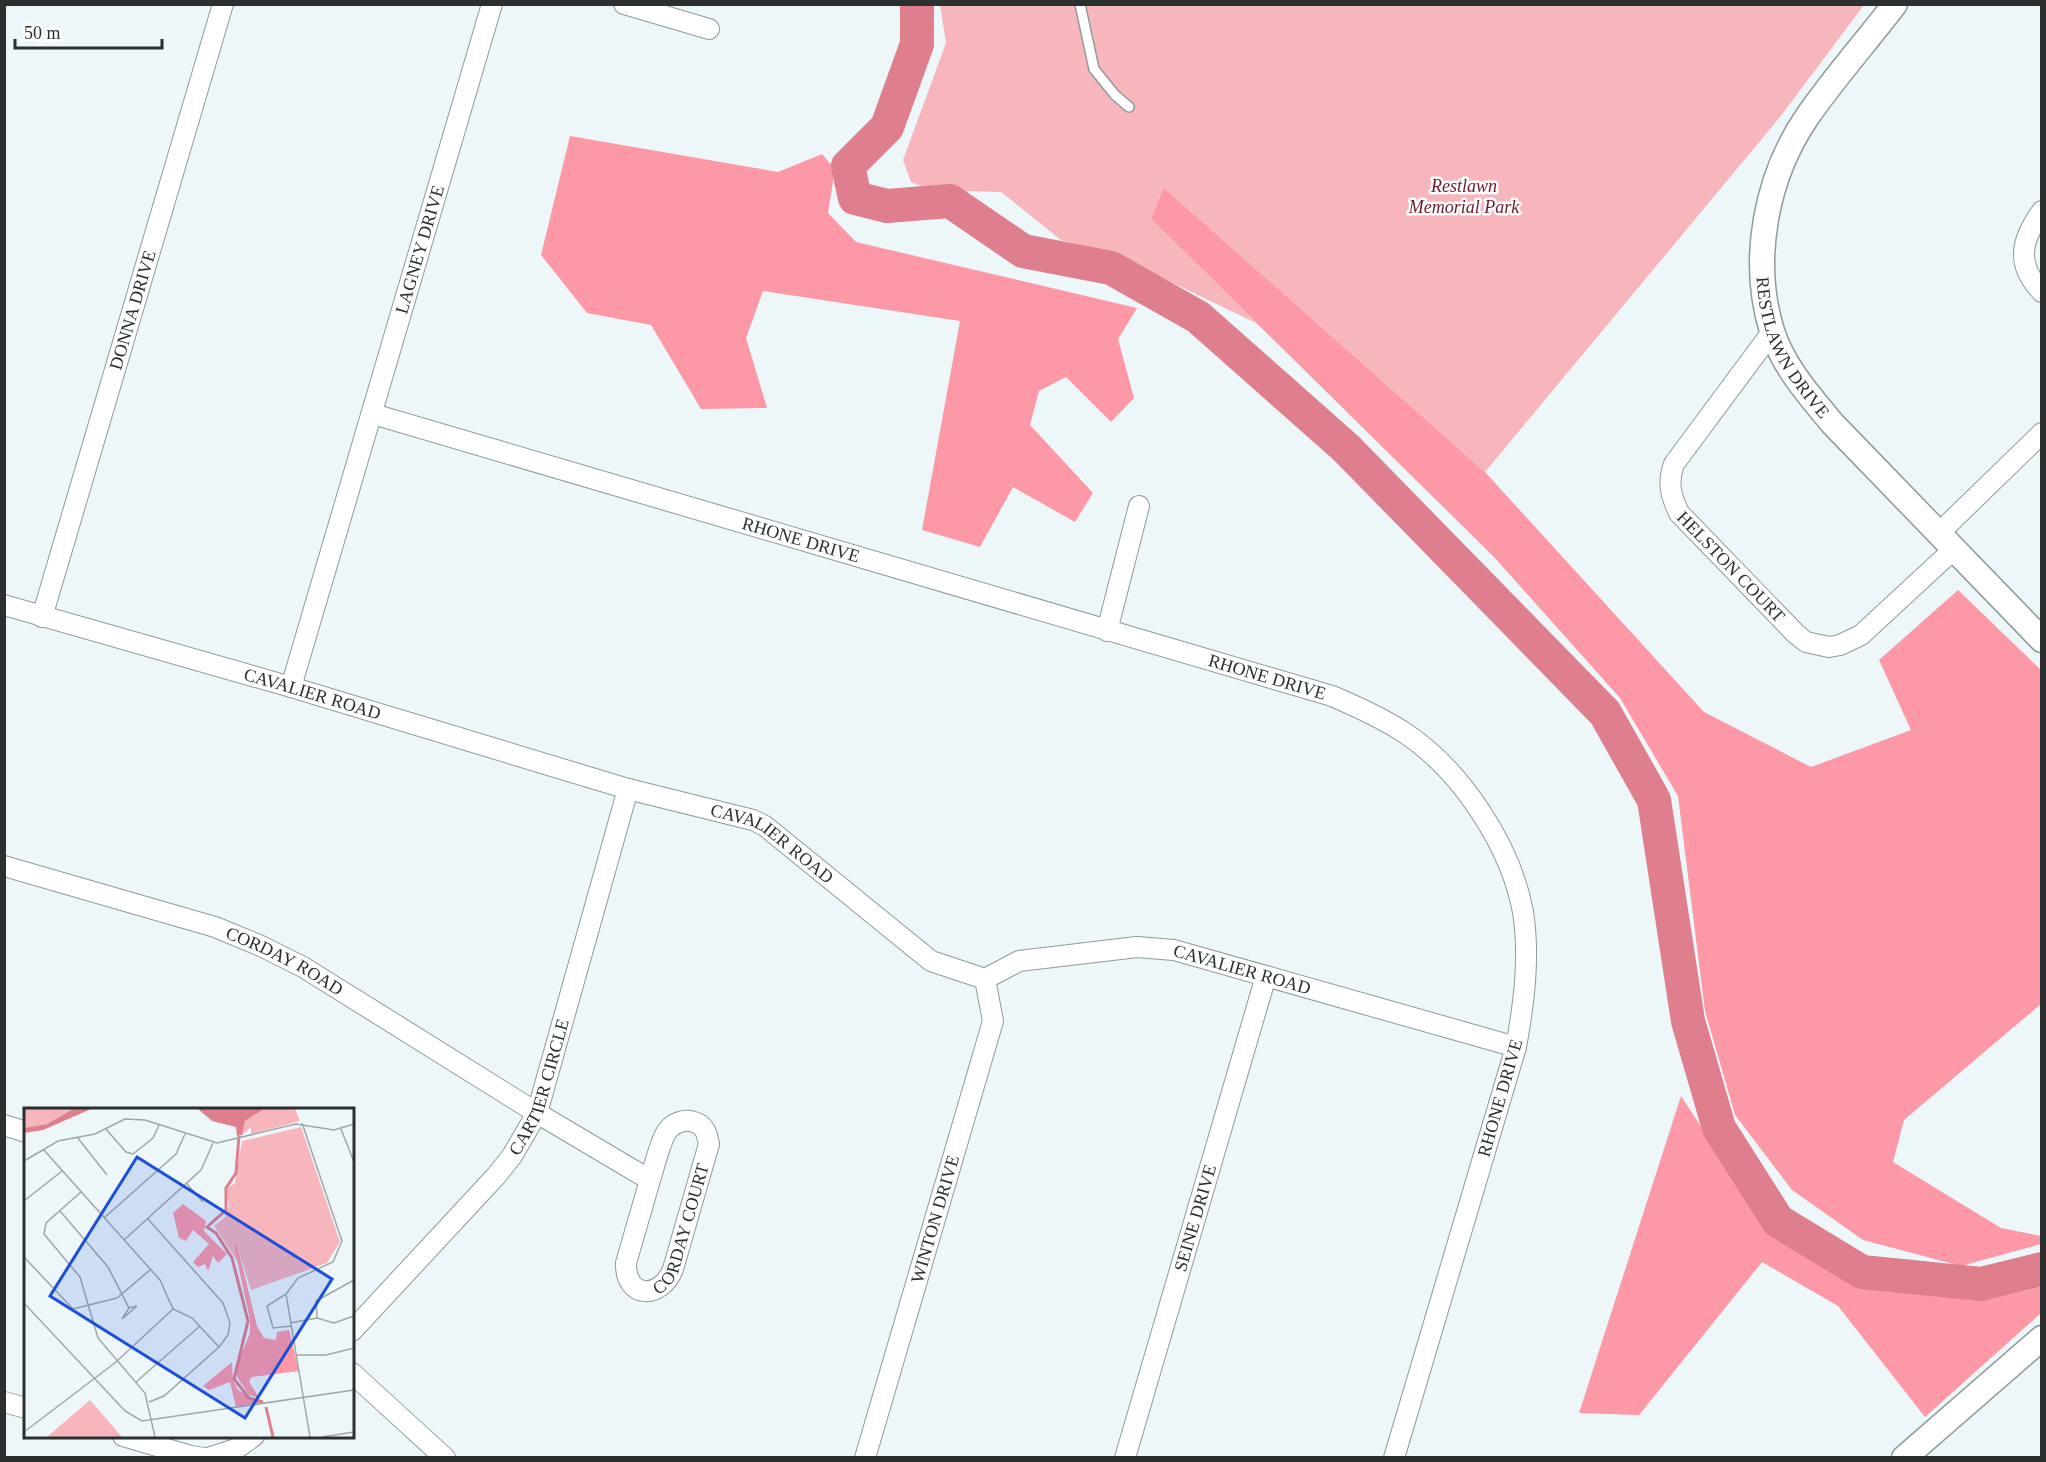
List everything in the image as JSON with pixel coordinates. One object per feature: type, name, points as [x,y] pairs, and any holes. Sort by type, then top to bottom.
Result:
[{"type":"street","name":"DONNA DRIVE","points":[[42,617],[223,4]]},
{"type":"street","name":"LAGNEY DRIVE","points":[[291,687],[492,4]]},
{"type":"street","points":[[624,4],[709,29]]},
{"type":"street","name":"RESTLAWN DRIVE","points":[[1895,4],[1807,117],[1785,156],[1771,195],[1764,231],[1765,299],[1772,332],[1787,364],[1825,415],[2042,640]]},
{"type":"street","points":[[2042,212],[2029,228],[2024,241],[2023,256],[2027,272],[2042,292]]},
{"type":"street","name":"HELSTON COURT","points":[[1772,332],[1674,464],[1670,477],[1671,496],[1679,513],[1806,642],[1829,647],[1840,645],[1861,635],[2042,433]]},
{"type":"street","name":"RHONE DRIVE","points":[[373,414],[1332,696],[1371,712],[1407,734],[1437,760],[1461,785],[1499,843],[1522,911],[1526,954],[1525,997],[1515,1047],[1394,1458]]},
{"type":"street","points":[[1107,631],[1139,506]]},
{"type":"street","name":"CAVALIER ROAD","points":[[4,605],[291,687],[628,789],[753,820],[765,826],[931,961],[986,979],[1019,961],[1137,947],[1174,950],[1515,1047]]},
{"type":"street","name":"CARTIER CIRCLE","points":[[354,1329],[496,1176],[512,1156],[537,1113],[628,789]]},
{"type":"street","name":"CORDAY ROAD","points":[[4,866],[215,927],[261,946],[303,967],[537,1113]]},
{"type":"street","name":"SEINE DRIVE","points":[[1125,1458],[1266,976]]},
{"type":"street","name":"WINTON DRIVE","points":[[865,1458],[993,1021],[986,979]]},
{"type":"street","points":[[537,1113],[650,1180]]},
{"type":"street","name":"CORDAY COURT","points":[[690,1120],[700,1123],[707,1132],[709,1144],[673,1269],[669,1279],[661,1288],[650,1292],[640,1290],[632,1284],[626,1274],[626,1263],[650,1180],[668,1130],[677,1123],[690,1120]]},
{"type":"street","points":[[4,1125],[24,1131]]},
{"type":"street","points":[[1904,1458],[2042,1338]]},
{"type":"street","points":[[354,1375],[445,1458]]},
{"type":"street","points":[[4,1402],[24,1407]]},
{"type":"street","points":[[127,1438],[190,1456],[206,1458],[236,1449],[252,1438]]},
{"type":"lane","points":[[1080,4],[1094,69],[1115,95],[1129,107]]},
{"type":"green space","name":"Restlawn Memorial Park","points":[[940,5],[1864,5],[1780,117],[1485,472],[1165,189],[1151,219],[1256,323],[1119,257],[1061,240],[1001,192],[933,190],[911,182],[903,160],[946,43]]},
{"type":"shaded area","points":[[570,136],[778,172],[822,154],[835,169],[828,213],[856,242],[1137,308],[1118,339],[1134,398],[1111,422],[1066,377],[1039,391],[1030,425],[1093,493],[1075,522],[1013,487],[980,547],[922,530],[960,321],[763,291],[746,338],[767,408],[701,409],[651,325],[587,313],[541,255]]},
{"type":"shaded area","points":[[1164,188],[1485,472],[1704,712],[1811,767],[1911,730],[1879,660],[1958,590],[2041,670],[2041,1004],[1904,1120],[1893,1162],[2001,1228],[2041,1236],[2041,1244],[1961,1266],[1863,1240],[1792,1190],[1735,1115],[1705,1011],[1678,796],[1620,698],[1494,557],[1151,219]]},
{"type":"shaded area","points":[[1681,1096],[1768,1229],[1858,1285],[1985,1300],[2041,1287],[2041,1313],[1925,1417],[1838,1306],[1762,1262],[1639,1415],[1579,1413]]},
{"type":"waterway","points":[[917,4],[917,44],[887,127],[848,166],[855,198],[887,206],[950,201],[1023,251],[1111,268],[1198,317],[1346,448],[1605,713],[1654,800],[1688,1021],[1719,1128],[1778,1221],[1862,1272],[1981,1284],[2042,1269]]}]
